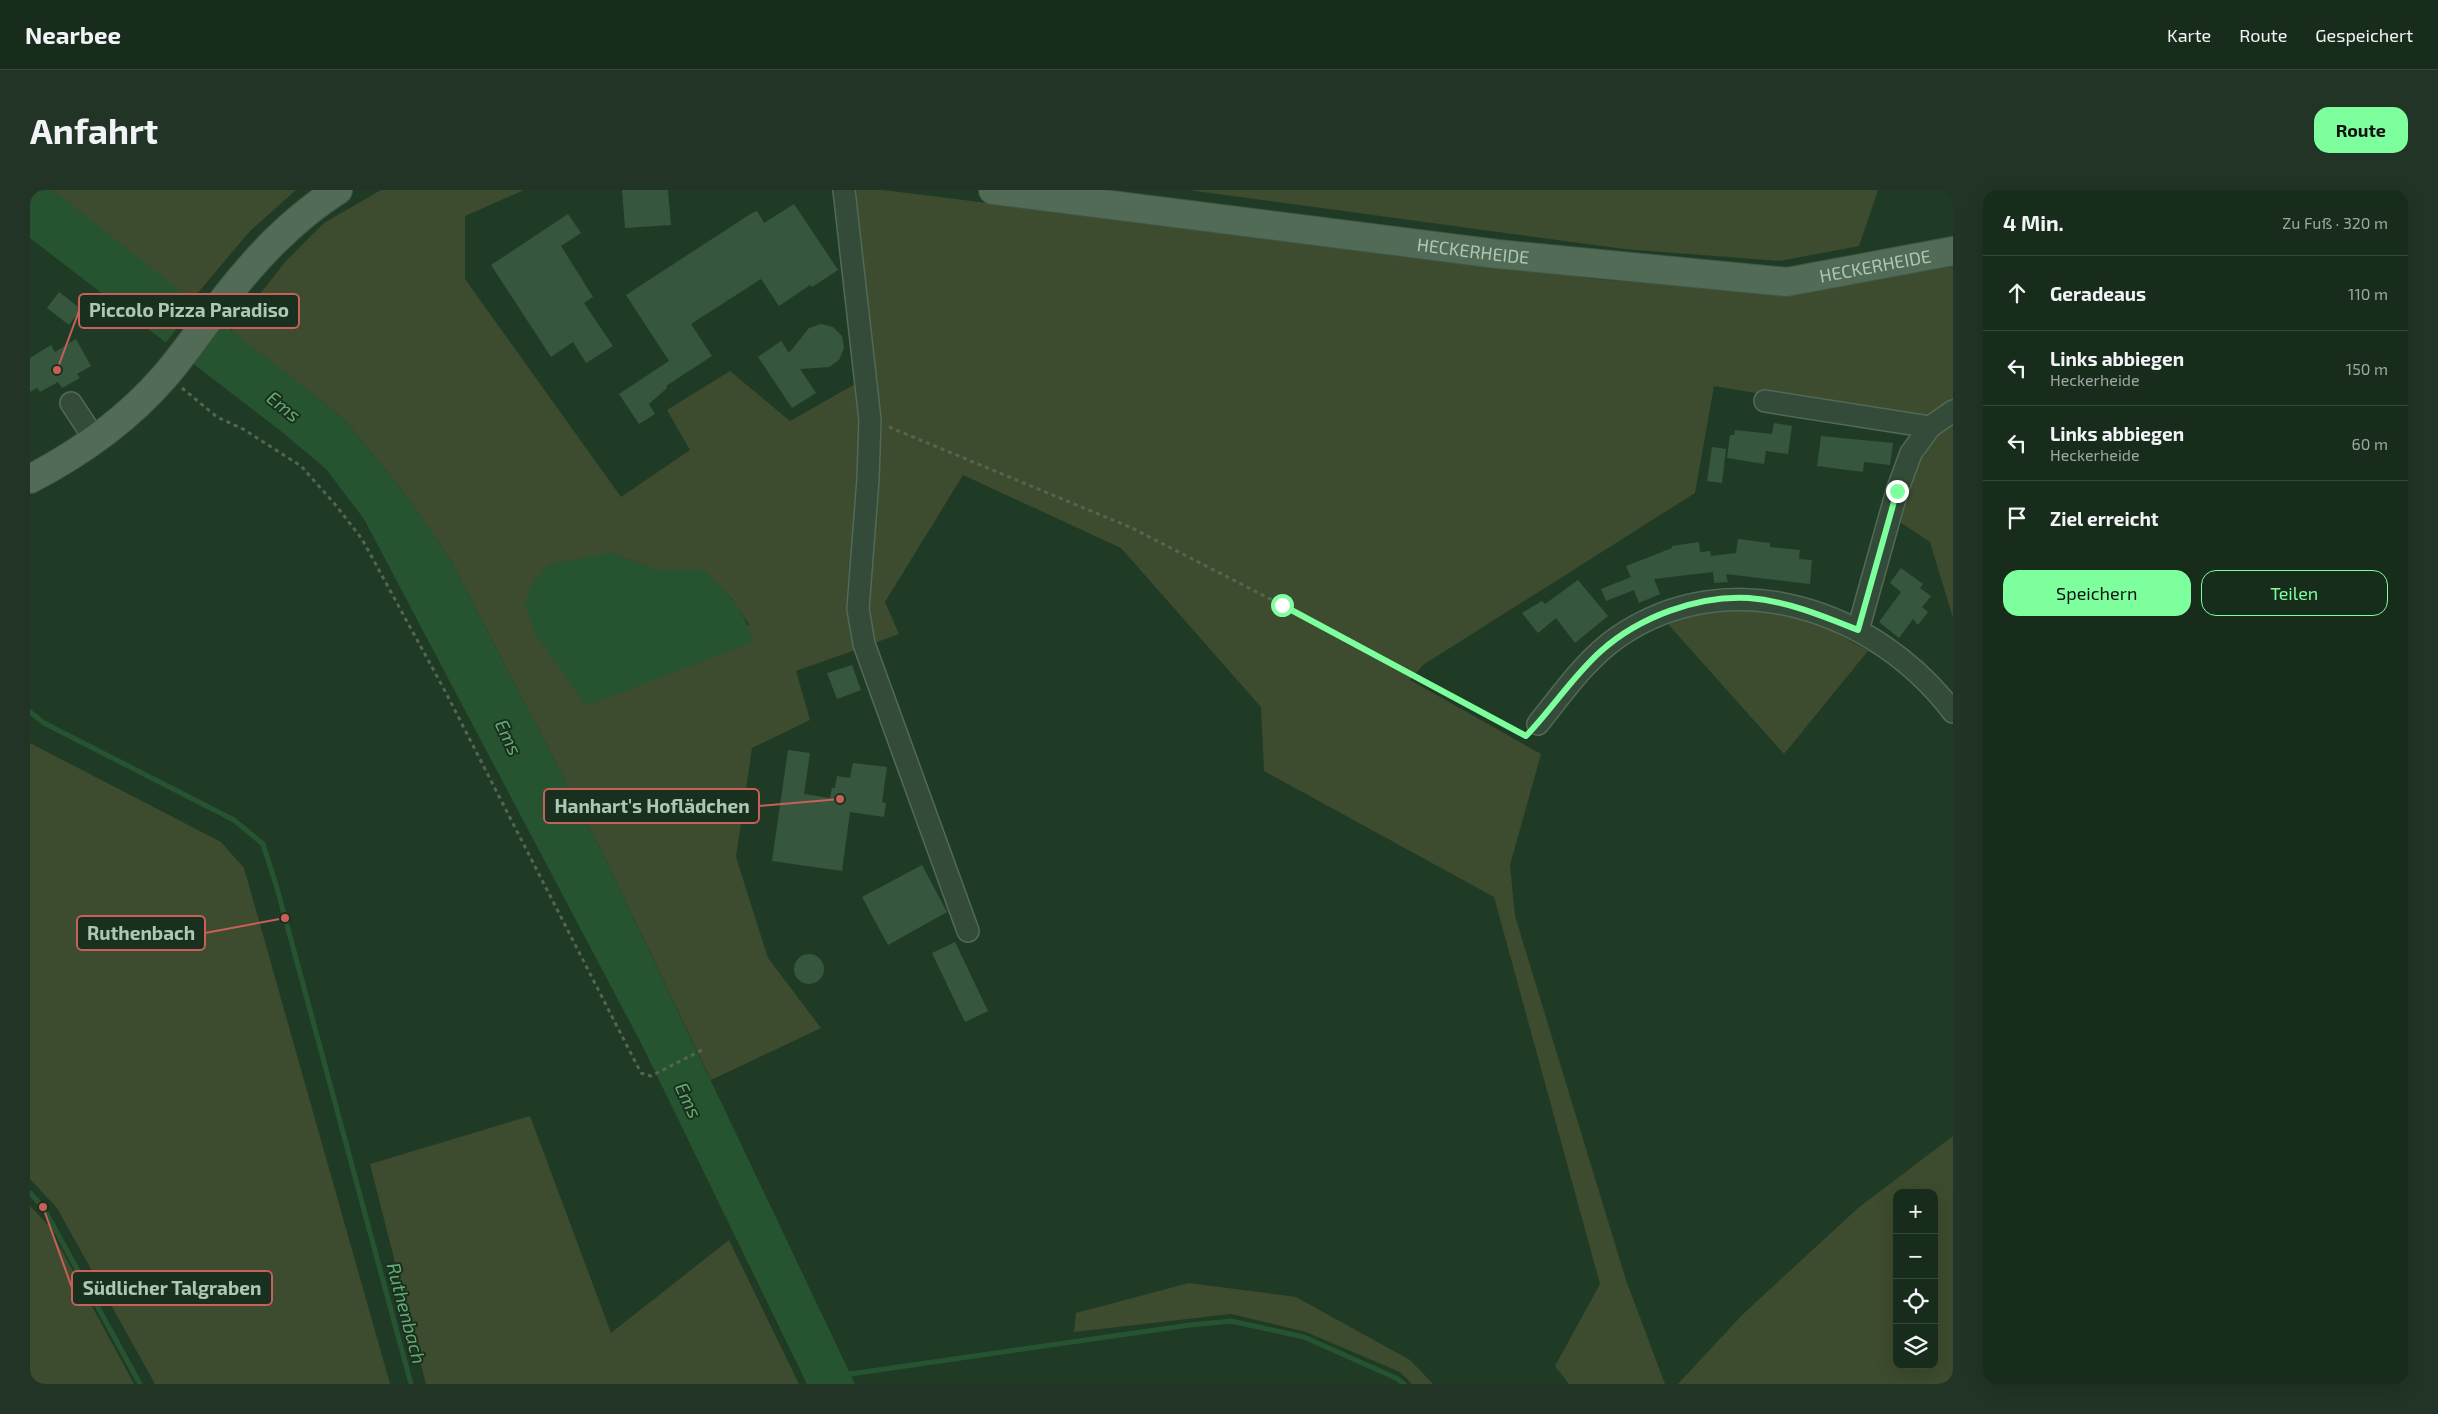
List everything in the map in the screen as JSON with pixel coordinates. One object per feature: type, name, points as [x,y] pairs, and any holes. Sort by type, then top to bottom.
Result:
[{"type":"main road","points":[[30,479],[96,441],[122,419],[168,372],[220,303],[280,234],[313,206],[338,190]]},
{"type":"main road","name":"HECKERHEIDE","points":[[993,190],[1497,254],[1787,282],[1953,252]]},
{"type":"street","points":[[844,190],[870,420],[868,479],[858,608],[864,644],[968,931]]},
{"type":"street","points":[[1765,401],[1930,427]]},
{"type":"street","points":[[71,403],[96,441]]},
{"type":"street","points":[[1858,630],[1897,491],[1911,453],[1930,427],[1953,412]]},
{"type":"street","points":[[1538,724],[1586,666],[1617,638],[1640,625],[1678,609],[1721,599],[1749,598],[1802,608],[1858,630],[1895,655],[1929,683],[1953,712]]},
{"type":"path","points":[[168,372],[217,417],[243,429],[301,466],[334,503],[362,539],[445,691],[641,1073],[651,1076],[704,1049]]},
{"type":"path","points":[[870,420],[929,442],[1132,528],[1282,605],[1526,736],[1538,724]]},
{"type":"shaded area","points":[[52,190],[296,190],[250,231],[191,301]]},
{"type":"shaded area","points":[[381,190],[524,190],[465,216],[465,279],[621,497],[690,450],[667,410],[730,371],[790,421],[857,383],[862,420],[861,648],[796,671],[810,720],[752,748],[736,857],[768,958],[821,1028],[711,1080],[604,856],[450,559],[405,494],[343,418],[231,331],[285,262],[324,223]],"holes":[[[611,553],[657,570],[704,570],[732,599],[750,626]]]},
{"type":"shaded area","points":[[856,190],[883,190],[1606,280],[1788,292],[1953,264],[1953,403],[1920,421],[1714,386],[1695,493],[1423,665],[1410,680],[1541,754],[1510,865],[1515,916],[1626,1280],[1665,1384],[1569,1384],[1555,1366],[1600,1284],[1494,897],[1264,771],[1261,707],[1121,548],[963,475],[885,602],[899,634],[872,644],[867,625],[878,431]]},
{"type":"shaded area","points":[[1188,190],[1878,190],[1859,246],[1780,261],[1624,249]]},
{"type":"shaded area","points":[[1953,424],[1953,618],[1930,542],[1897,520],[1918,455],[1932,438]]},
{"type":"shaded area","points":[[1703,610],[1771,610],[1824,626],[1868,651],[1784,754],[1667,623]]},
{"type":"shaded area","points":[[30,743],[221,842],[244,868],[390,1384],[155,1384],[57,1208],[30,1179]]},
{"type":"shaded area","points":[[530,1116],[611,1333],[729,1240],[799,1384],[426,1384],[370,1164]]},
{"type":"shaded area","points":[[1953,1136],[1953,1384],[1678,1384],[1742,1315],[1858,1208]]},
{"type":"shaded area","points":[[30,1206],[48,1225],[134,1384],[30,1384]]},
{"type":"shaded area","points":[[1189,1283],[1296,1297],[1410,1360],[1433,1384],[1412,1384],[1400,1372],[1306,1332],[1231,1314],[1074,1332],[1076,1313]]},
{"type":"water","name":"Ems","points":[[30,190],[52,190],[343,418],[405,494],[450,559],[604,856],[855,1384],[807,1384],[643,1047],[364,519],[326,469],[282,432],[30,238]]},
{"type":"water","points":[[611,553],[657,570],[704,570],[740,611],[752,642],[586,706],[534,632],[525,603],[532,583],[550,564]]},
{"type":"pier","points":[[197,302],[224,323],[191,366],[164,345]]},
{"type":"building","points":[[622,190],[668,190],[671,225],[625,228]]},
{"type":"building","points":[[794,204],[838,270],[812,287],[810,285],[779,306],[761,279],[691,324],[712,356],[666,386],[667,388],[649,404],[655,414],[639,424],[619,394],[669,361],[626,295],[752,213],[757,211],[764,223]]},
{"type":"building","points":[[568,214],[581,233],[561,246],[593,297],[584,303],[613,346],[586,363],[573,342],[551,357],[491,265]]},
{"type":"building","points":[[59,292],[81,309],[69,325],[47,308]]},
{"type":"building","points":[[821,324],[833,327],[842,336],[844,348],[839,360],[829,367],[800,369],[816,393],[792,408],[758,357],[781,341],[789,353],[809,328]]},
{"type":"building","points":[[76,339],[91,366],[77,374],[80,378],[62,388],[58,382],[40,392],[37,388],[30,392],[30,358],[51,345],[55,352]]},
{"type":"building","points":[[1774,423],[1792,426],[1788,454],[1766,451],[1764,464],[1727,458],[1730,435],[1734,435],[1735,430],[1772,434]]},
{"type":"building","points":[[1821,436],[1893,443],[1890,465],[1864,462],[1863,472],[1817,466]]},
{"type":"building","points":[[1712,447],[1726,449],[1722,483],[1707,481]]},
{"type":"building","points":[[1738,539],[1770,543],[1770,547],[1800,550],[1799,559],[1812,560],[1810,584],[1726,574],[1728,582],[1714,583],[1713,572],[1654,579],[1660,594],[1639,603],[1634,590],[1606,601],[1601,589],[1631,577],[1626,566],[1672,548],[1672,546],[1699,542],[1700,552],[1710,551],[1711,556],[1736,553]]},
{"type":"building","points":[[1901,568],[1923,584],[1920,588],[1931,596],[1922,607],[1928,612],[1918,625],[1913,619],[1899,638],[1879,622],[1901,592],[1890,583]]},
{"type":"building","points":[[1578,580],[1608,616],[1575,643],[1556,618],[1538,633],[1522,613],[1542,601],[1545,604]]},
{"type":"building","points":[[852,665],[861,690],[837,699],[827,673]]},
{"type":"building","points":[[788,750],[810,753],[804,794],[830,798],[832,788],[835,788],[837,776],[850,778],[853,763],[887,767],[882,802],[886,803],[884,817],[850,812],[842,871],[772,861]]},
{"type":"building","points":[[922,865],[947,912],[888,945],[862,897]]},
{"type":"building","points":[[955,942],[988,1011],[965,1022],[932,953]]},
{"type":"building","points":[[809,954],[820,958],[824,969],[820,980],[809,984],[798,980],[794,969],[798,958]]},
{"type":"waterway","name":"Ruthenbach","points":[[30,712],[44,723],[234,820],[263,844],[277,888],[411,1384]]},
{"type":"waterway","points":[[30,1193],[43,1207],[140,1384]]},
{"type":"waterway","points":[[844,1372],[850,1374],[1190,1325],[1231,1321],[1304,1337],[1396,1378],[1404,1384]]},
{"type":"place","name":"Piccolo Pizza Paradiso","points":[[57,370]]},
{"type":"place","name":"Hanhart's Hoflädchen","points":[[840,799]]},
{"type":"place","name":"Ruthenbach","points":[[285,918]]},
{"type":"place","name":"Südlicher Talgraben","points":[[43,1207]]},
{"type":"route","points":[[1282,605],[1526,736],[1601,651],[1632,628],[1662,614],[1721,599],[1749,598],[1802,608],[1858,630],[1897,491]]}]
